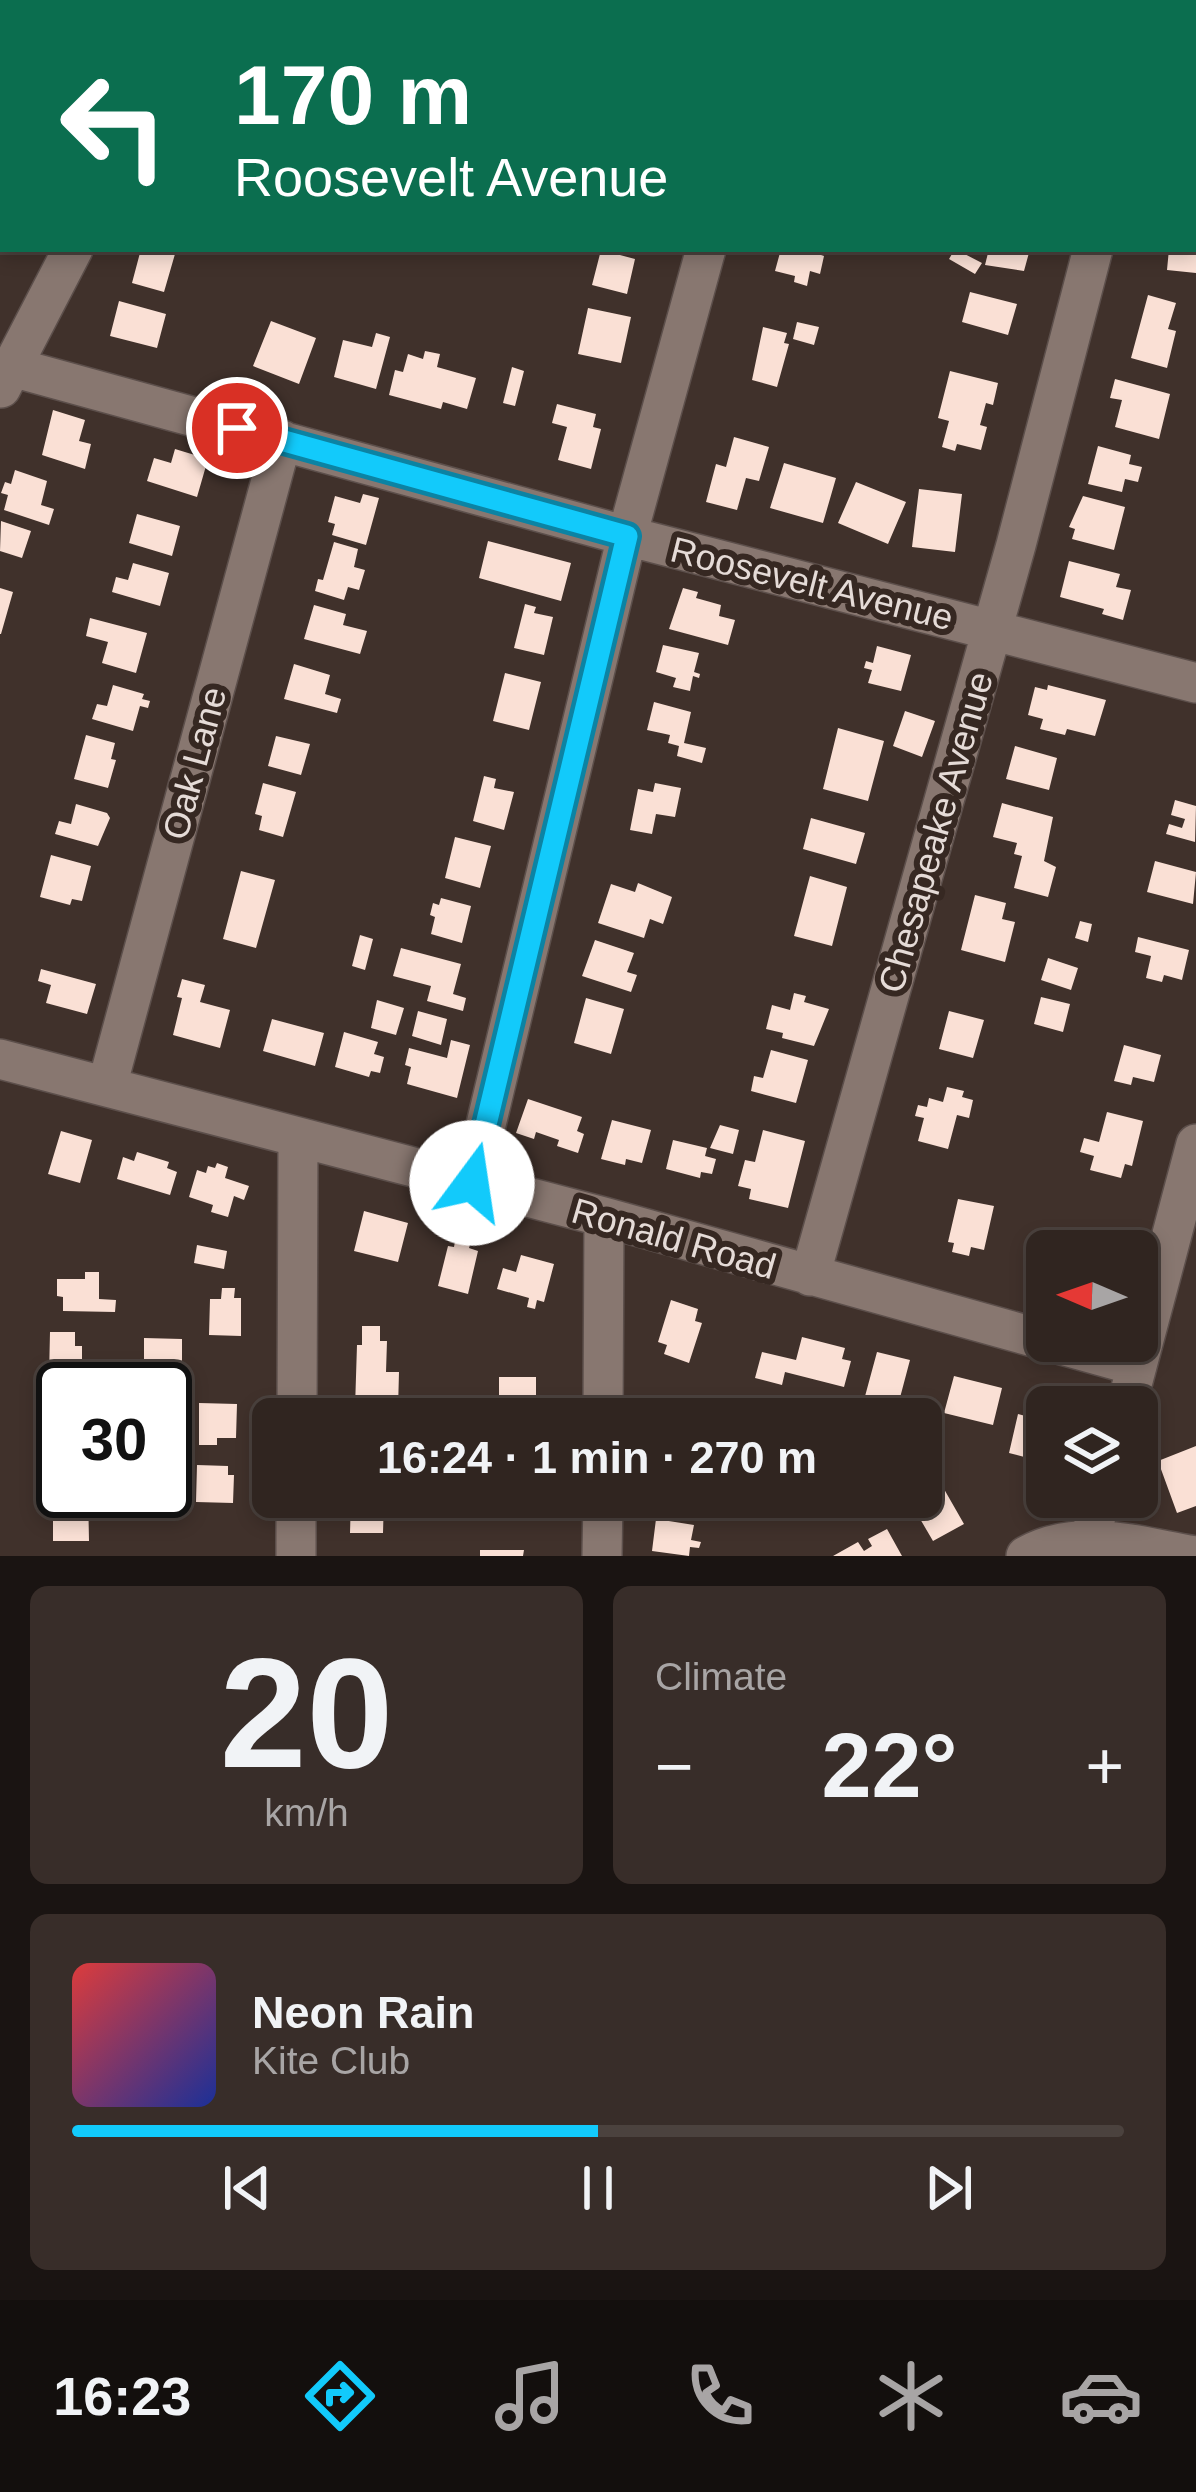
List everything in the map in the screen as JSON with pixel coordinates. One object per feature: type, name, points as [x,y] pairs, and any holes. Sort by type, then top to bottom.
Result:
[{"type":"street","points":[[6,378],[71,252]]},
{"type":"street","points":[[472,1183],[627,536],[705,252]]},
{"type":"street","name":"Chesapeake Avenue","points":[[809,1276],[992,629],[1092,252]]},
{"type":"street","name":"Roosevelt Avenue","points":[[6,378],[282,440],[627,536],[1196,683]]},
{"type":"street","name":"Oak Lane","points":[[107,1086],[282,440]]},
{"type":"street","name":"Ronald Road","points":[[0,1059],[604,1217],[1137,1366]]},
{"type":"street","points":[[297,1398],[298,1140]]},
{"type":"street","points":[[1132,1386],[1196,1144]]},
{"type":"street","points":[[603,1398],[604,1217]]},
{"type":"street","points":[[296,1518],[296,1556]]},
{"type":"street","points":[[602,1556],[603,1518]]},
{"type":"street","points":[[1090,1539],[1096,1518]]},
{"type":"street","points":[[1026,1556],[1061,1540],[1090,1539],[1196,1556]]},
{"type":"building","points":[[140,252],[175,254],[164,292],[132,283]]},
{"type":"building","points":[[600,252],[635,259],[627,294],[592,285]]},
{"type":"building","points":[[780,252],[824,256],[820,274],[810,271],[807,286],[794,282],[795,276],[775,271]]},
{"type":"building","points":[[953,252],[961,252],[982,263],[975,274],[949,259]]},
{"type":"building","points":[[988,252],[1029,252],[1024,271],[985,265]]},
{"type":"building","points":[[1169,252],[1196,252],[1196,273],[1167,270]]},
{"type":"building","points":[[970,292],[1017,304],[1008,335],[962,322]]},
{"type":"building","points":[[1148,295],[1176,303],[1168,329],[1176,331],[1167,368],[1131,358]]},
{"type":"building","points":[[119,301],[166,314],[157,348],[110,336]]},
{"type":"building","points":[[588,308],[631,317],[621,363],[578,354]]},
{"type":"building","points":[[271,321],[316,338],[299,384],[253,366]]},
{"type":"building","points":[[797,322],[819,327],[814,345],[793,339]]},
{"type":"building","points":[[763,327],[787,333],[784,343],[789,344],[777,387],[752,380]]},
{"type":"building","points":[[376,333],[390,337],[376,389],[334,377],[343,340],[372,347]]},
{"type":"building","points":[[425,351],[440,354],[437,367],[476,378],[467,409],[443,402],[441,409],[389,395],[395,370],[403,372],[408,354],[423,359]]},
{"type":"building","points":[[512,367],[524,371],[515,406],[503,403]]},
{"type":"building","points":[[950,371],[998,383],[993,405],[986,403],[980,425],[987,427],[981,450],[957,444],[955,451],[942,447],[949,421],[938,418]]},
{"type":"building","points":[[1115,379],[1170,394],[1159,439],[1115,427],[1122,400],[1110,398]]},
{"type":"building","points":[[557,404],[596,414],[593,427],[601,429],[591,469],[558,460],[567,427],[552,423]]},
{"type":"building","points":[[53,410],[85,420],[79,441],[91,444],[85,469],[42,455]]},
{"type":"building","points":[[734,437],[769,447],[759,481],[746,478],[737,510],[706,502],[716,464],[726,467]]},
{"type":"building","points":[[1098,446],[1131,455],[1129,464],[1142,467],[1138,482],[1125,479],[1122,492],[1088,484]]},
{"type":"building","points":[[175,449],[208,459],[197,497],[147,481],[154,458],[171,463]]},
{"type":"building","points":[[784,463],[836,478],[823,523],[770,508]]},
{"type":"building","points":[[15,470],[47,481],[41,505],[54,509],[49,525],[4,510],[8,495],[1,493],[5,482],[11,484]]},
{"type":"building","points":[[856,482],[906,502],[888,544],[838,523]]},
{"type":"building","points":[[919,489],[962,494],[955,552],[912,547]]},
{"type":"building","points":[[363,494],[379,498],[366,545],[332,535],[335,524],[328,522],[335,496],[360,503]]},
{"type":"building","points":[[1083,496],[1125,507],[1114,550],[1072,539],[1075,529],[1069,527]]},
{"type":"building","points":[[137,514],[180,526],[172,556],[129,543]]},
{"type":"building","points":[[1,521],[31,531],[22,558],[0,551]]},
{"type":"building","points":[[488,541],[571,563],[561,601],[479,578]]},
{"type":"building","points":[[334,542],[358,549],[354,567],[365,570],[359,590],[348,587],[344,600],[315,591]]},
{"type":"building","points":[[1069,561],[1120,574],[1116,587],[1131,590],[1123,620],[1102,614],[1104,609],[1060,597]]},
{"type":"building","points":[[133,563],[169,573],[160,606],[112,592],[116,577],[128,580]]},
{"type":"building","points":[[0,588],[13,592],[1,634],[0,634]]},
{"type":"building","points":[[683,588],[698,592],[696,598],[721,605],[719,616],[735,620],[728,645],[669,629]]},
{"type":"building","points":[[525,604],[536,607],[534,613],[553,617],[544,655],[514,648]]},
{"type":"building","points":[[314,605],[346,614],[343,625],[367,631],[360,654],[304,639]]},
{"type":"building","points":[[90,618],[147,633],[136,673],[102,663],[108,642],[86,636]]},
{"type":"building","points":[[663,645],[699,653],[694,672],[700,674],[693,676],[690,691],[673,687],[676,678],[656,672]]},
{"type":"building","points":[[877,646],[911,655],[901,691],[868,683],[872,670],[864,668],[866,661],[873,663]]},
{"type":"building","points":[[294,664],[330,675],[325,694],[341,699],[337,713],[284,699]]},
{"type":"building","points":[[505,673],[541,682],[529,730],[493,721]]},
{"type":"building","points":[[113,685],[144,694],[142,699],[150,701],[148,708],[140,706],[133,731],[92,719],[97,704],[107,706]]},
{"type":"building","points":[[1048,685],[1106,700],[1095,736],[1040,729],[1043,719],[1028,715],[1035,687],[1047,690]]},
{"type":"building","points":[[654,702],[691,712],[684,743],[706,748],[702,763],[677,756],[679,746],[668,743],[670,735],[647,730]]},
{"type":"building","points":[[905,711],[935,721],[922,757],[893,746]]},
{"type":"building","points":[[838,728],[884,741],[868,801],[823,789]]},
{"type":"building","points":[[86,735],[115,743],[111,759],[116,760],[108,788],[74,779]]},
{"type":"building","points":[[276,736],[310,744],[301,775],[268,766]]},
{"type":"building","points":[[1015,746],[1057,758],[1049,790],[1006,779]]},
{"type":"building","points":[[484,776],[496,779],[494,788],[514,792],[504,830],[473,821]]},
{"type":"building","points":[[263,783],[296,792],[283,837],[259,830],[262,816],[255,814]]},
{"type":"building","points":[[655,783],[681,788],[675,817],[656,814],[652,834],[630,830],[638,789],[653,792]]},
{"type":"building","points":[[1175,800],[1196,806],[1195,842],[1166,834],[1169,824],[1182,828],[1185,819],[1171,815]]},
{"type":"building","points":[[1002,803],[1053,817],[1044,861],[1056,867],[1048,897],[1014,888],[1022,856],[1014,854],[1017,843],[993,837]]},
{"type":"building","points":[[76,804],[110,818],[98,846],[55,834],[59,821],[71,824]]},
{"type":"building","points":[[811,818],[865,833],[856,864],[803,849]]},
{"type":"building","points":[[455,837],[491,846],[480,888],[445,878]]},
{"type":"building","points":[[51,855],[91,866],[82,901],[72,899],[70,905],[40,897]]},
{"type":"building","points":[[1155,861],[1196,872],[1193,904],[1147,892]]},
{"type":"building","points":[[241,871],[275,880],[256,948],[223,939]]},
{"type":"building","points":[[810,876],[847,887],[832,946],[794,936]]},
{"type":"building","points":[[638,883],[672,897],[663,924],[650,919],[644,938],[598,923],[611,884],[635,892]]},
{"type":"building","points":[[975,895],[1006,903],[1002,919],[1015,922],[1005,962],[961,950]]},
{"type":"building","points":[[441,898],[471,906],[462,943],[431,934],[433,903],[439,905]]},
{"type":"building","points":[[1080,921],[1092,924],[1088,942],[1075,938]]},
{"type":"building","points":[[360,935],[373,939],[365,970],[352,966]]},
{"type":"building","points":[[1138,937],[1189,950],[1182,980],[1164,975],[1162,982],[1146,978],[1151,956],[1135,952]]},
{"type":"building","points":[[595,940],[634,953],[627,972],[637,975],[631,992],[582,976]]},
{"type":"building","points":[[401,948],[461,964],[453,994],[466,998],[463,1011],[427,1001],[431,986],[393,976]]},
{"type":"building","points":[[1048,958],[1078,968],[1071,990],[1041,980]]},
{"type":"building","points":[[41,969],[96,984],[87,1014],[46,1003],[51,985],[38,981]]},
{"type":"building","points":[[182,979],[205,985],[200,1002],[230,1010],[220,1048],[173,1035]]},
{"type":"building","points":[[794,993],[806,996],[804,1002],[829,1009],[814,1046],[766,1029],[772,1005],[790,1010]]},
{"type":"building","points":[[1041,997],[1070,1004],[1063,1032],[1034,1024]]},
{"type":"building","points":[[586,998],[624,1009],[611,1054],[574,1043]]},
{"type":"building","points":[[377,1000],[404,1008],[396,1035],[371,1028]]},
{"type":"building","points":[[418,1011],[447,1019],[441,1045],[412,1036]]},
{"type":"building","points":[[949,1011],[984,1020],[973,1058],[939,1049]]},
{"type":"building","points":[[272,1019],[324,1033],[315,1066],[263,1051]]},
{"type":"building","points":[[344,1032],[378,1042],[374,1054],[384,1057],[380,1073],[371,1071],[369,1077],[335,1067]]},
{"type":"building","points":[[451,1040],[470,1045],[457,1098],[407,1084],[409,1048],[447,1058]]},
{"type":"building","points":[[1124,1045],[1161,1055],[1154,1082],[1133,1077],[1131,1085],[1114,1081]]},
{"type":"building","points":[[771,1050],[808,1060],[796,1103],[751,1091],[754,1076],[763,1078]]},
{"type":"building","points":[[947,1087],[964,1091],[962,1097],[973,1100],[969,1118],[957,1115],[948,1149],[918,1141],[924,1118],[915,1116],[918,1105],[927,1107],[929,1098],[943,1102]]},
{"type":"building","points":[[528,1099],[582,1117],[577,1131],[584,1134],[578,1153],[536,1132],[534,1139],[516,1133]]},
{"type":"building","points":[[1107,1112],[1143,1121],[1132,1166],[1125,1164],[1121,1178],[1090,1170],[1094,1156],[1080,1152],[1084,1138],[1099,1142]]},
{"type":"building","points":[[612,1120],[651,1130],[642,1163],[626,1159],[625,1165],[601,1159]]},
{"type":"building","points":[[720,1125],[739,1130],[733,1154],[710,1148]]},
{"type":"building","points":[[763,1130],[805,1141],[788,1208],[749,1199],[751,1189],[738,1186],[745,1160],[755,1162]]},
{"type":"building","points":[[61,1131],[92,1140],[80,1183],[48,1174]]},
{"type":"building","points":[[673,1140],[707,1148],[705,1156],[716,1159],[712,1174],[701,1172],[700,1178],[666,1169]]},
{"type":"building","points":[[137,1152],[169,1162],[167,1168],[177,1172],[170,1195],[117,1179],[123,1157],[134,1161]]},
{"type":"building","points":[[217,1163],[228,1167],[225,1178],[249,1186],[244,1200],[234,1196],[228,1217],[211,1212],[213,1205],[189,1197],[197,1170],[206,1173],[208,1166],[215,1168]]},
{"type":"building","points":[[958,1199],[994,1206],[984,1250],[971,1247],[969,1256],[952,1252],[954,1243],[948,1242]]},
{"type":"building","points":[[364,1211],[408,1223],[398,1262],[354,1251]]},
{"type":"building","points":[[456,1236],[471,1240],[469,1248],[478,1251],[468,1294],[438,1286],[448,1246],[454,1247]]},
{"type":"building","points":[[197,1245],[227,1251],[224,1269],[194,1263]]},
{"type":"building","points":[[521,1255],[554,1264],[544,1302],[537,1300],[535,1309],[527,1307],[529,1298],[497,1289],[503,1268],[516,1272]]},
{"type":"building","points":[[85,1272],[99,1272],[99,1299],[116,1300],[115,1312],[63,1311],[57,1279],[85,1279]]},
{"type":"building","points":[[222,1288],[235,1288],[234,1298],[241,1298],[241,1336],[209,1335],[210,1299],[221,1299]]},
{"type":"building","points":[[671,1300],[698,1309],[695,1321],[702,1323],[689,1363],[664,1354],[667,1345],[658,1342]]},
{"type":"building","points":[[362,1326],[380,1326],[380,1341],[387,1341],[386,1372],[399,1372],[398,1398],[355,1398],[357,1345],[362,1345]]},
{"type":"building","points":[[50,1332],[75,1332],[75,1346],[82,1346],[82,1362],[49,1362]]},
{"type":"building","points":[[802,1337],[845,1348],[842,1359],[851,1361],[844,1387],[785,1372],[782,1385],[755,1378],[762,1352],[796,1360]]},
{"type":"building","points":[[144,1338],[182,1339],[182,1362],[144,1362]]},
{"type":"building","points":[[877,1352],[910,1360],[900,1398],[865,1398]]},
{"type":"building","points":[[954,1376],[1002,1388],[993,1425],[944,1413]]},
{"type":"building","points":[[499,1377],[536,1377],[536,1398],[499,1398]]},
{"type":"building","points":[[199,1403],[237,1404],[236,1438],[199,1445]]},
{"type":"building","points":[[1018,1414],[1026,1416],[1026,1457],[1009,1453]]},
{"type":"building","points":[[1196,1446],[1196,1506],[1177,1513],[1158,1461]]},
{"type":"building","points":[[197,1465],[228,1466],[228,1475],[234,1475],[233,1503],[196,1502]]},
{"type":"building","points":[[942,1486],[964,1524],[933,1541],[920,1518],[942,1518]]},
{"type":"building","points":[[53,1518],[89,1518],[89,1541],[53,1541]]},
{"type":"building","points":[[350,1518],[383,1518],[383,1533],[350,1533]]},
{"type":"building","points":[[656,1519],[694,1525],[691,1540],[701,1542],[699,1548],[690,1547],[689,1556],[652,1551]]},
{"type":"building","points":[[887,1529],[902,1556],[833,1556],[858,1542],[864,1551],[872,1546],[868,1539]]},
{"type":"building","points":[[480,1550],[524,1550],[523,1556],[480,1556]]},
{"type":"route","points":[[237,428],[627,536],[472,1183]]}]
